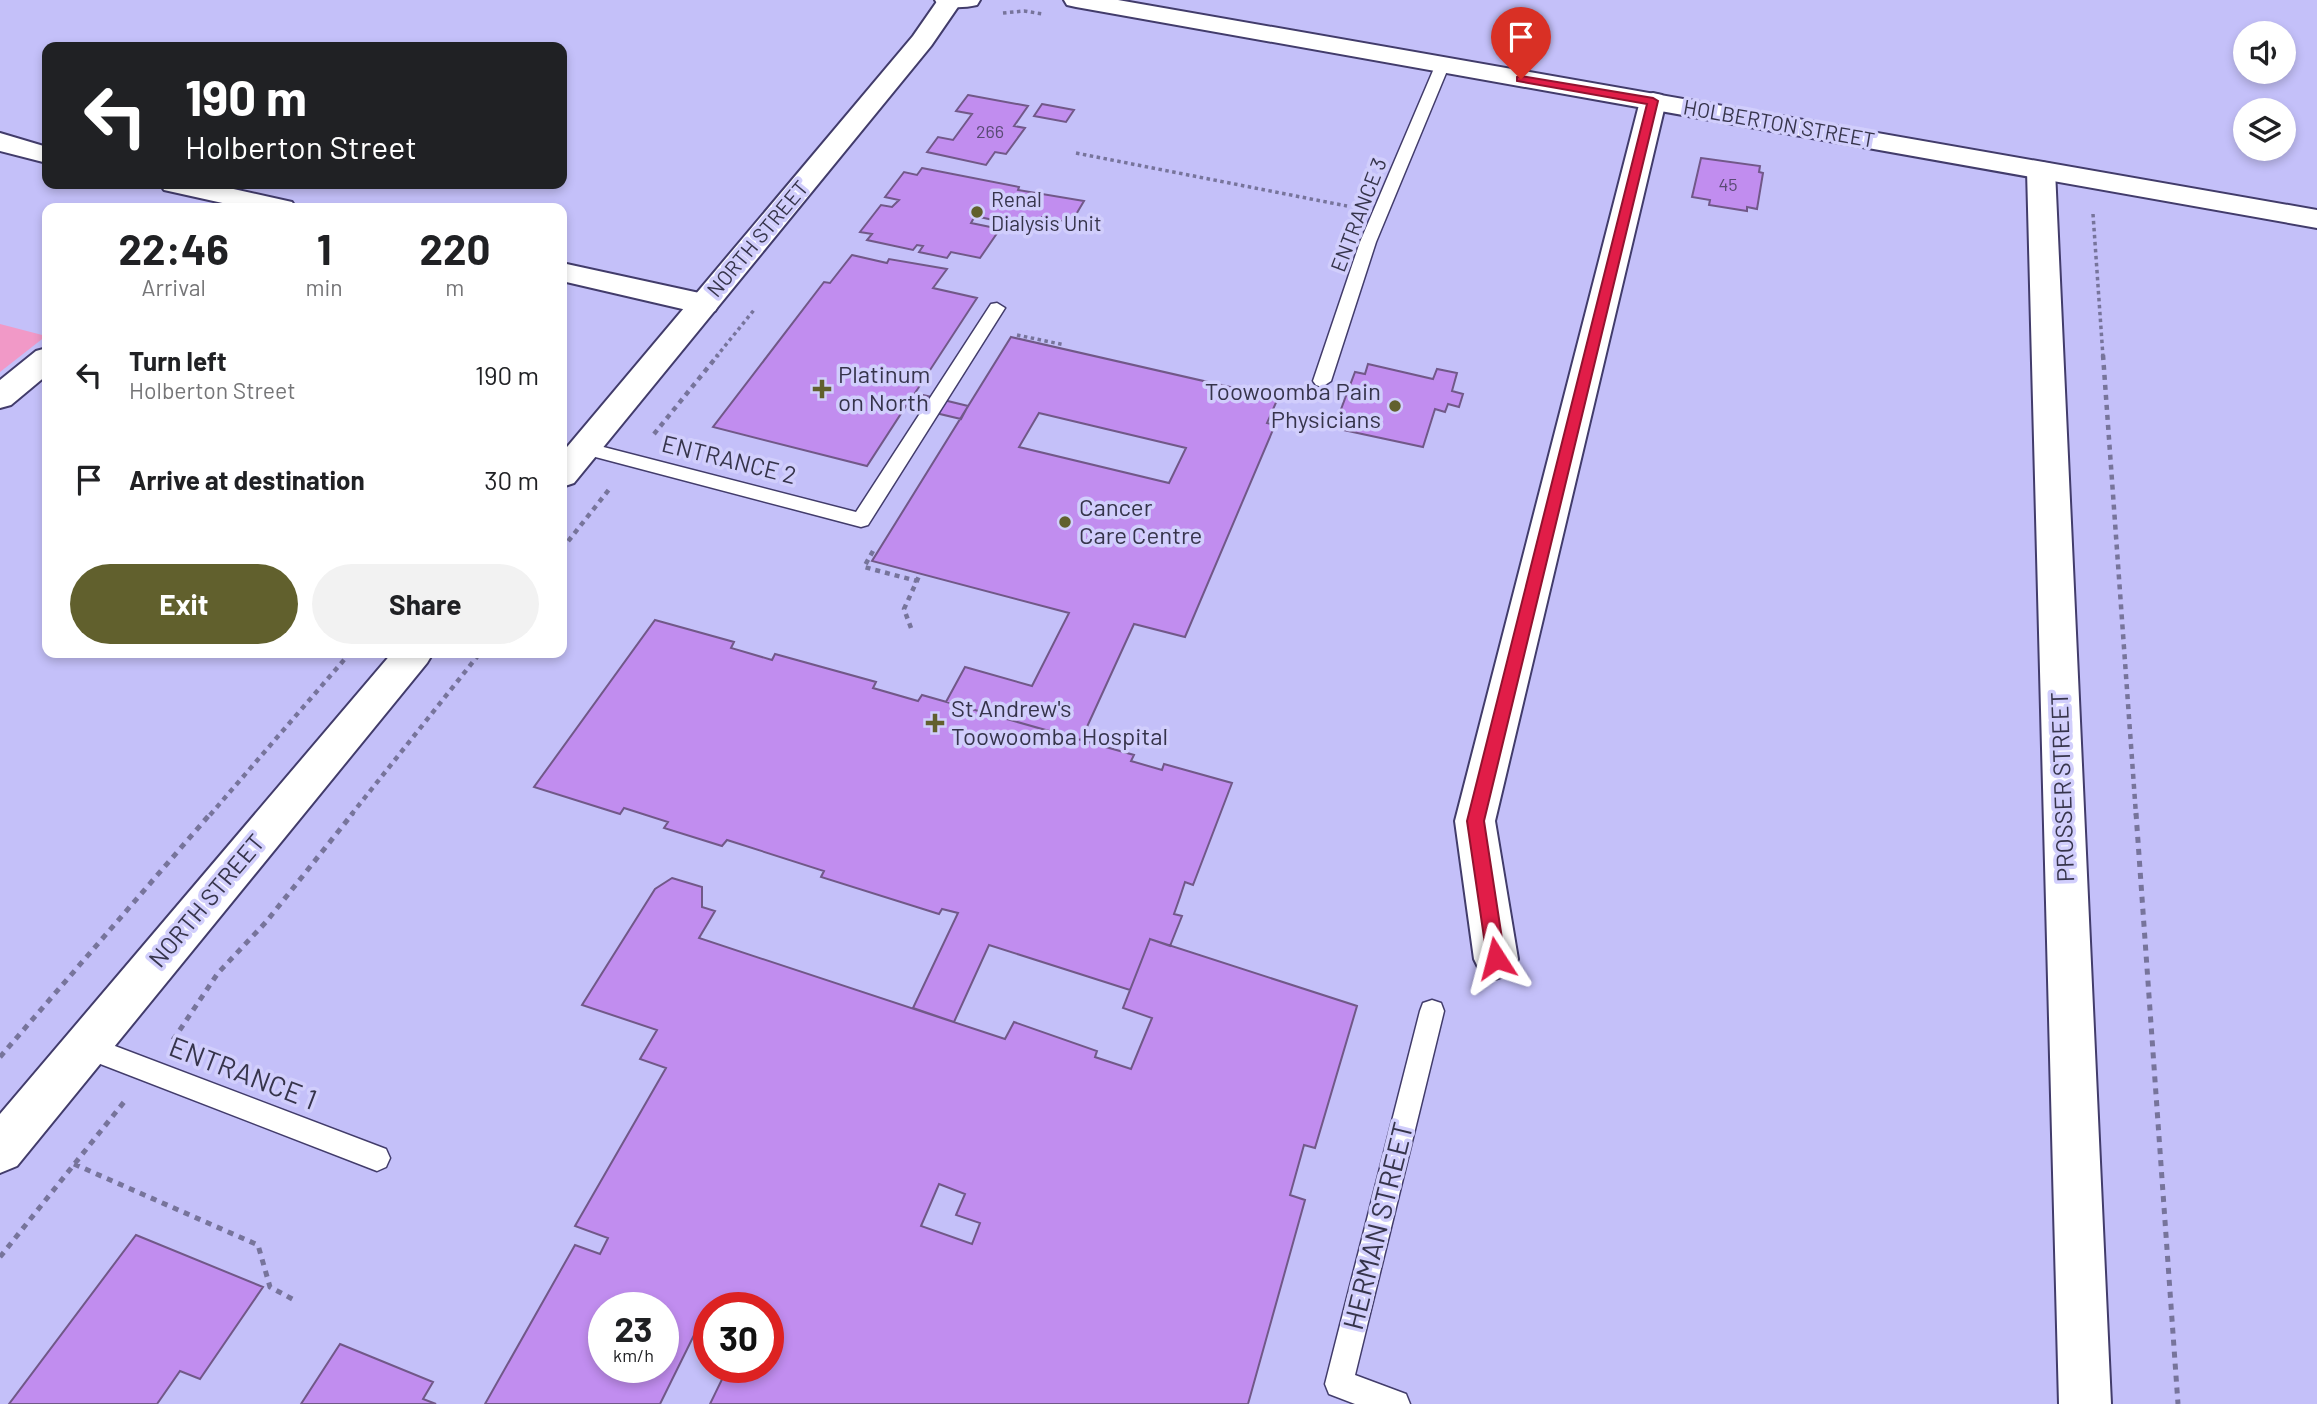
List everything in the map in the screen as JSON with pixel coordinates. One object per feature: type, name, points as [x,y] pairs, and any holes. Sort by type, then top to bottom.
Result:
[{"type":"street","points":[[949,0],[968,0]]},
{"type":"street","name":"NORTH STREET","points":[[567,469],[922,41],[949,0]]},
{"type":"street","name":"HOLBERTON STREET","points":[[1076,0],[1653,101],[2041,181],[2317,219]]},
{"type":"street","points":[[1496,958],[1475,821],[1653,101]]},
{"type":"street","points":[[0,141],[42,154]]},
{"type":"street","name":"PROSSER STREET","points":[[2041,181],[2085,1404]]},
{"type":"street","points":[[190,189],[233,203]]},
{"type":"street","points":[[567,273],[704,304]]},
{"type":"street","points":[[0,397],[42,362]]},
{"type":"street","name":"NORTH STREET","points":[[0,1150],[410,658]]},
{"type":"lane","name":"ENTRANCE 3","points":[[1322,381],[1368,242],[1442,66]]},
{"type":"lane","name":"ENTRANCE 2","points":[[584,448],[861,520],[997,308]]},
{"type":"lane","name":"HERMAN STREET","points":[[1396,1404],[1339,1384],[1432,1011]]},
{"type":"lane","name":"ENTRANCE 1","points":[[86,1047],[377,1158]]},
{"type":"path","points":[[1076,153],[1357,208]]},
{"type":"path","points":[[2041,181],[2092,201],[2178,1404]]},
{"type":"path","points":[[911,628],[904,609],[920,575]]},
{"type":"path","points":[[0,1057],[346,658]]},
{"type":"path","points":[[0,1257],[183,1028],[218,973],[266,922],[476,658]]},
{"type":"path","points":[[74,1164],[258,1245],[270,1287],[296,1301]]},
{"type":"shaded area","points":[[0,324],[42,335],[42,339],[0,372]]},
{"type":"building","points":[[968,95],[1028,106],[1014,126],[1025,128],[1006,154],[995,152],[986,165],[927,152],[938,137],[953,140],[972,114],[956,111]]},
{"type":"building","points":[[1042,104],[1074,110],[1066,122],[1034,116]]},
{"type":"building","points":[[1701,158],[1760,166],[1759,172],[1763,173],[1757,209],[1747,207],[1747,211],[1709,205],[1710,200],[1692,197]]},
{"type":"building","name":"Renal Dialysis Unit","points":[[922,168],[1019,187],[1018,190],[1084,201],[1071,223],[1042,217],[1034,229],[975,216],[971,223],[1000,229],[980,258],[951,252],[947,258],[919,252],[923,246],[917,245],[913,250],[867,240],[872,234],[860,232],[881,205],[892,207],[899,200],[885,197],[904,172],[917,175]]},
{"type":"building","points":[[852,255],[887,263],[889,259],[947,269],[933,288],[977,298],[915,393],[968,406],[961,419],[906,406],[867,466],[713,427],[824,282],[830,283]]},
{"type":"building","name":"Cancer Care Centre","points":[[1011,337],[1278,398],[1267,423],[1275,425],[1185,637],[1134,624],[1081,740],[946,702],[965,667],[1032,686],[1069,613],[872,561]],"holes":[[[1039,413],[1186,448],[1169,483],[1019,447]]]},
{"type":"building","name":"Toowoomba Pain Physicians","points":[[1368,364],[1433,379],[1437,369],[1457,373],[1452,391],[1463,394],[1459,407],[1448,404],[1445,412],[1435,409],[1423,447],[1334,428],[1355,372],[1365,374]]},
{"type":"building","points":[[655,620],[734,642],[731,648],[772,660],[775,654],[876,682],[873,688],[918,701],[922,695],[1134,755],[1131,761],[1162,770],[1164,764],[1232,783],[1193,885],[1185,882],[1174,914],[1182,916],[1170,946],[1150,939],[1130,990],[989,945],[954,1022],[913,1008],[958,913],[942,909],[939,914],[821,877],[824,871],[727,840],[722,846],[664,828],[668,822],[624,808],[620,814],[534,787]]},
{"type":"building","points":[[672,878],[702,887],[702,907],[715,911],[699,938],[1005,1039],[1014,1022],[1097,1051],[1095,1057],[1131,1069],[1152,1018],[1123,1008],[1150,939],[1357,1006],[1315,1148],[1304,1145],[1290,1195],[1305,1200],[1248,1404],[710,1404],[720,1383],[784,1383],[784,1292],[693,1292],[693,1337],[679,1366],[679,1292],[588,1292],[588,1383],[670,1383],[660,1404],[485,1404],[575,1245],[600,1254],[608,1238],[575,1226],[666,1068],[640,1059],[657,1030],[582,1005],[655,889]],"holes":[[[939,1184],[965,1194],[956,1215],[980,1223],[972,1244],[921,1226]]]},
{"type":"building","points":[[136,1235],[263,1287],[200,1379],[180,1371],[157,1404],[9,1404]]},
{"type":"building","points":[[340,1344],[433,1382],[423,1399],[436,1404],[301,1404]]},
{"type":"place","name":"Renal Dialysis Unit","points":[[977,212]]},
{"type":"place","name":"Platinum on North","points":[[822,389]]},
{"type":"place","name":"Toowoomba Pain Physicians","points":[[1395,406]]},
{"type":"place","name":"Cancer Care Centre","points":[[1065,522]]},
{"type":"place","name":"St Andrew's Toowoomba Hospital","points":[[935,723]]},
{"type":"route","points":[[1496,958],[1475,821],[1653,101],[1521,79]]}]
